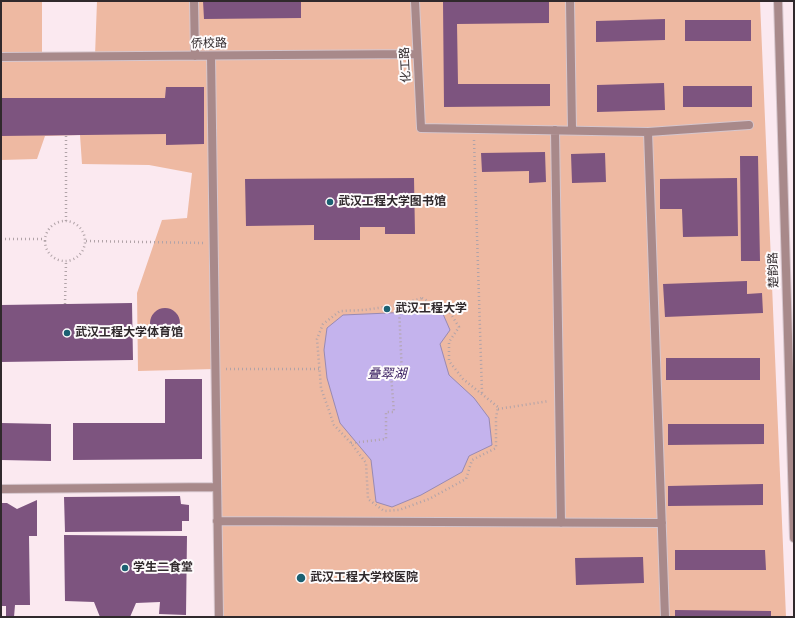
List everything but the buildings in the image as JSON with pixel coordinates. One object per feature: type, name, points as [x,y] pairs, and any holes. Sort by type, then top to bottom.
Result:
[{"type":"street","points":[[194,1],[194,56]]},
{"type":"street","name":"化工路","points":[[415,1],[421,128],[474,128]]},
{"type":"street","points":[[570,1],[572,130]]},
{"type":"street","name":"楚韵路","points":[[778,1],[794,538]]},
{"type":"street","name":"侨校路","points":[[1,57],[417,54]]},
{"type":"street","points":[[211,56],[219,617]]},
{"type":"street","points":[[474,128],[648,132],[749,125]]},
{"type":"street","points":[[555,130],[561,523]]},
{"type":"street","points":[[648,132],[665,617]]},
{"type":"street","points":[[1,489],[217,487]]},
{"type":"street","points":[[217,521],[662,523]]},
{"type":"path","points":[[474,128],[482,394]]},
{"type":"path","points":[[66,136],[66,221]]},
{"type":"path","points":[[59,221],[66,221],[75,223],[81,228],[86,241],[85,248],[79,257],[66,262],[57,260],[51,256],[47,251],[45,239],[48,230],[53,225],[59,221]]},
{"type":"path","points":[[1,239],[45,239]]},
{"type":"path","points":[[86,241],[213,243]]},
{"type":"path","points":[[65,304],[66,262]]},
{"type":"path","points":[[422,298],[449,312],[459,327],[449,342],[449,361],[463,379],[498,408],[496,418],[496,448],[472,460],[466,479],[429,499],[399,510],[384,511],[368,499],[366,463],[351,443],[334,425],[321,388],[318,339],[323,324],[340,311],[364,310],[399,305],[422,298]]},
{"type":"path","points":[[351,443],[386,439],[386,412],[394,412],[391,375],[402,376],[399,305]]},
{"type":"path","points":[[215,369],[320,368]]},
{"type":"path","points":[[498,408],[559,400]]},
{"type":"shaded area","name":"武汉工程大学","points":[[1,1],[42,1],[42,57],[95,56],[97,1],[760,1],[786,617],[219,617],[215,369],[138,371],[137,293],[162,220],[187,218],[192,173],[149,165],[82,164],[80,135],[45,136],[37,159],[1,160]]},
{"type":"water","name":"叠翠湖","points":[[434,311],[443,314],[450,330],[440,344],[449,375],[474,398],[489,418],[492,445],[469,456],[462,472],[421,495],[392,507],[376,502],[371,460],[340,423],[327,378],[324,350],[327,328],[343,315]]},
{"type":"place","name":"武汉工程大学图书馆","points":[[330,202]]},
{"type":"place","name":"武汉工程大学","points":[[387,309]]},
{"type":"place","name":"武汉工程大学体育馆","points":[[67,333]]},
{"type":"place","name":"学生二食堂","points":[[125,568]]},
{"type":"place","name":"武汉工程大学校医院","points":[[301,578]]}]
